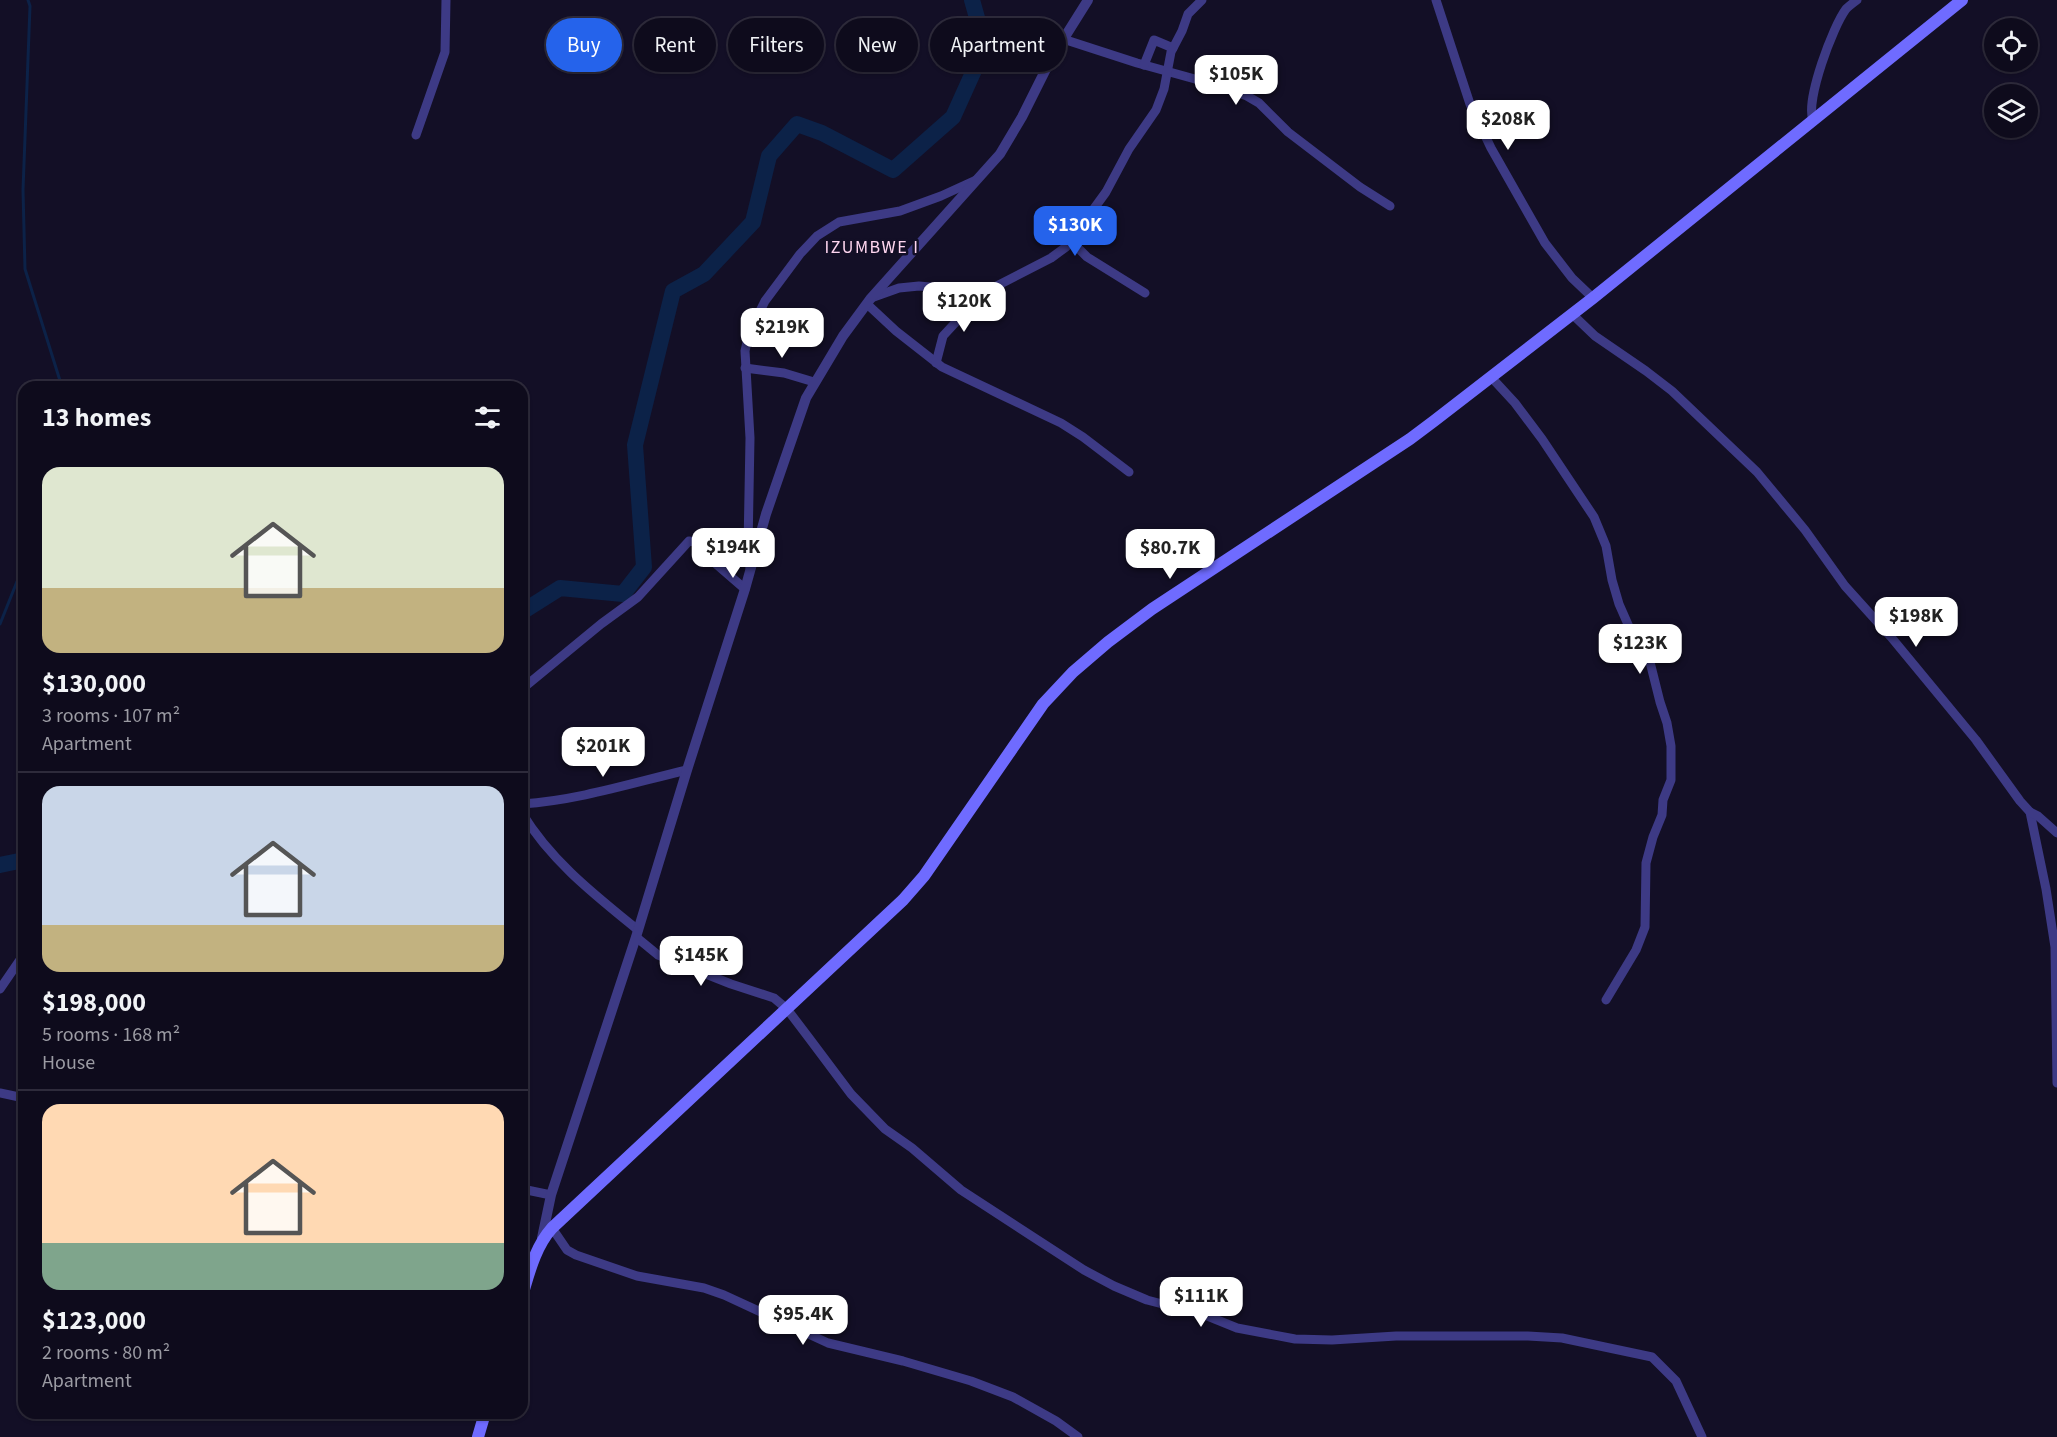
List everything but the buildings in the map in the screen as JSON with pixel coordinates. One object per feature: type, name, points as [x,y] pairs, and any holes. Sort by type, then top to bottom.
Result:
[{"type":"main road","points":[[528,1279],[543,1238],[552,1228],[891,912],[924,876],[1043,704],[1073,672],[1152,609],[1410,439],[1593,298],[1962,0]]},
{"type":"main road","points":[[478,1437],[483,1419]]},
{"type":"street","points":[[416,135],[445,52],[446,0]]},
{"type":"street","points":[[1066,34],[1088,0]]},
{"type":"street","points":[[869,301],[899,288],[940,286],[976,292],[994,288],[1058,254],[1072,242],[1106,192],[1129,149],[1156,110],[1164,90],[1173,48],[1189,11],[1202,0]]},
{"type":"street","points":[[1436,0],[1470,104],[1491,148],[1545,243],[1572,278],[1593,298]]},
{"type":"street","points":[[1813,120],[1810,114],[1812,100],[1829,44],[1846,10],[1857,0]]},
{"type":"street","points":[[1066,40],[1247,96],[1259,103],[1288,132],[1390,206]]},
{"type":"street","points":[[1144,65],[1154,40],[1173,48]]},
{"type":"street","points":[[543,1238],[551,1195],[637,934],[792,433],[806,398],[843,336],[869,301],[1000,154],[1045,72]]},
{"type":"street","points":[[750,568],[748,548],[750,438],[745,368],[746,341],[765,301],[791,264],[817,236],[839,222],[900,211],[981,178]]},
{"type":"street","points":[[1072,242],[1087,257],[1145,293]]},
{"type":"street","points":[[936,363],[943,336],[955,323],[968,300],[976,292]]},
{"type":"street","points":[[869,301],[896,331],[936,363],[1072,430],[1129,472]]},
{"type":"street","points":[[1572,314],[1594,336],[1646,371],[1681,399],[1757,472],[1805,530],[1845,586],[1891,637],[1976,740],[2020,801],[2057,833]]},
{"type":"street","points":[[745,368],[784,373],[814,382]]},
{"type":"street","points":[[1491,377],[1515,403],[1548,447],[1594,517],[1606,546],[1619,604],[1630,629],[1647,654],[1667,723],[1671,753],[1671,780],[1663,800],[1662,815],[1646,863],[1645,927],[1636,950],[1606,999]]},
{"type":"street","points":[[528,684],[594,629],[638,597],[692,540],[745,589]]},
{"type":"street","points":[[528,803],[607,791],[687,770]]},
{"type":"street","points":[[2030,812],[2055,947],[2057,1083]]},
{"type":"street","points":[[528,823],[553,856],[658,955],[730,984],[770,996],[787,1009],[851,1094],[885,1129],[961,1190],[1084,1270],[1114,1286],[1147,1299],[1205,1315],[1237,1328],[1295,1338],[1323,1340],[1396,1336],[1528,1336],[1562,1338],[1652,1357],[1676,1381],[1702,1437]]},
{"type":"street","points":[[0,990],[18,963]]},
{"type":"street","points":[[0,1093],[18,1097]]},
{"type":"street","points":[[528,1190],[551,1195]]},
{"type":"street","points":[[552,1228],[567,1250],[576,1255],[628,1274],[710,1289],[828,1343],[903,1360],[971,1381],[1013,1397],[1078,1437]]},
{"type":"waterway","points":[[28,0],[30,6],[23,190],[25,269],[60,381]]},
{"type":"waterway","points":[[528,608],[560,588],[623,594],[644,567],[635,445],[673,291],[704,274],[753,222],[769,156],[797,124],[822,133],[893,170],[953,117],[985,46],[972,0]]},
{"type":"waterway","points":[[0,624],[18,579]]},
{"type":"waterway","points":[[0,865],[18,861]]},
{"type":"district","name":"IZUMBWE I","points":[[872,247]]}]
